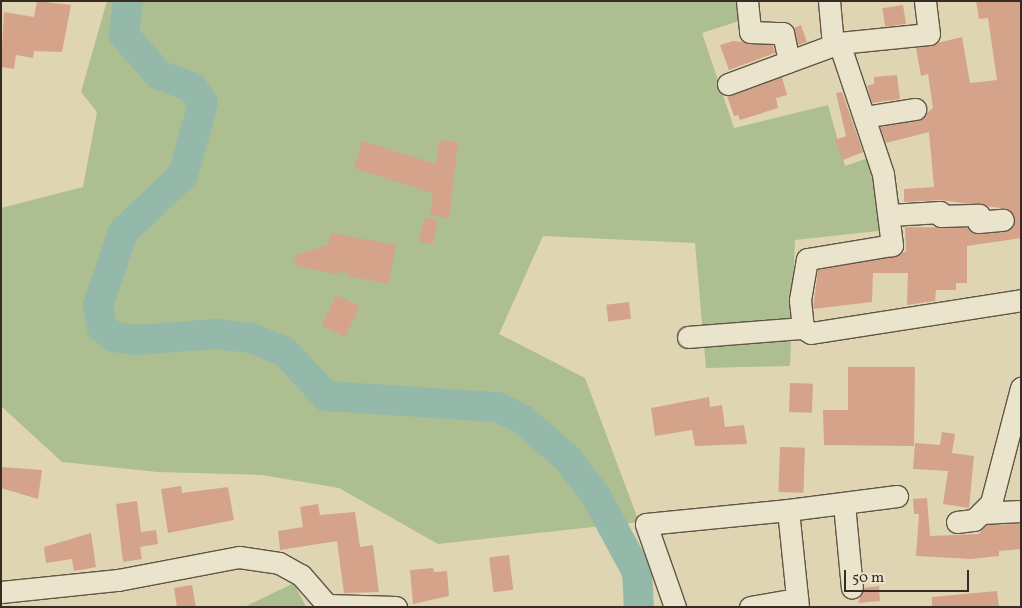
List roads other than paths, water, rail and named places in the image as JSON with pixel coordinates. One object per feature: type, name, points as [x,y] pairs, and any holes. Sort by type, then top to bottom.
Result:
[{"type":"street","points":[[747,1],[750,32],[783,33],[789,61]]},
{"type":"street","points":[[803,328],[800,300],[807,258],[892,245],[890,215],[883,174],[864,117],[836,44],[829,1]]},
{"type":"street","points":[[728,84],[836,44],[928,34],[925,1]]},
{"type":"street","points":[[864,117],[916,109]]},
{"type":"street","points":[[890,215],[940,212],[941,216],[978,215],[978,222],[1003,220]]},
{"type":"street","points":[[688,336],[803,328],[811,333],[1021,300]]},
{"type":"street","points":[[957,522],[974,520],[991,503],[1021,388]]},
{"type":"street","points":[[675,607],[646,524],[844,504],[897,496]]},
{"type":"street","points":[[844,504],[852,588]]},
{"type":"street","points":[[750,607],[797,603],[788,510]]},
{"type":"street","points":[[981,513],[1021,511]]},
{"type":"street","points":[[1,592],[118,580],[239,557],[279,563],[294,571],[327,605],[396,607]]},
{"type":"waterway","points":[[128,1],[124,35],[159,75],[192,87],[203,103],[183,175],[123,232],[98,305],[102,327],[114,337],[136,340],[217,334],[251,338],[284,351],[326,396],[498,407],[523,420],[567,458],[596,496],[637,572],[639,607]]}]
